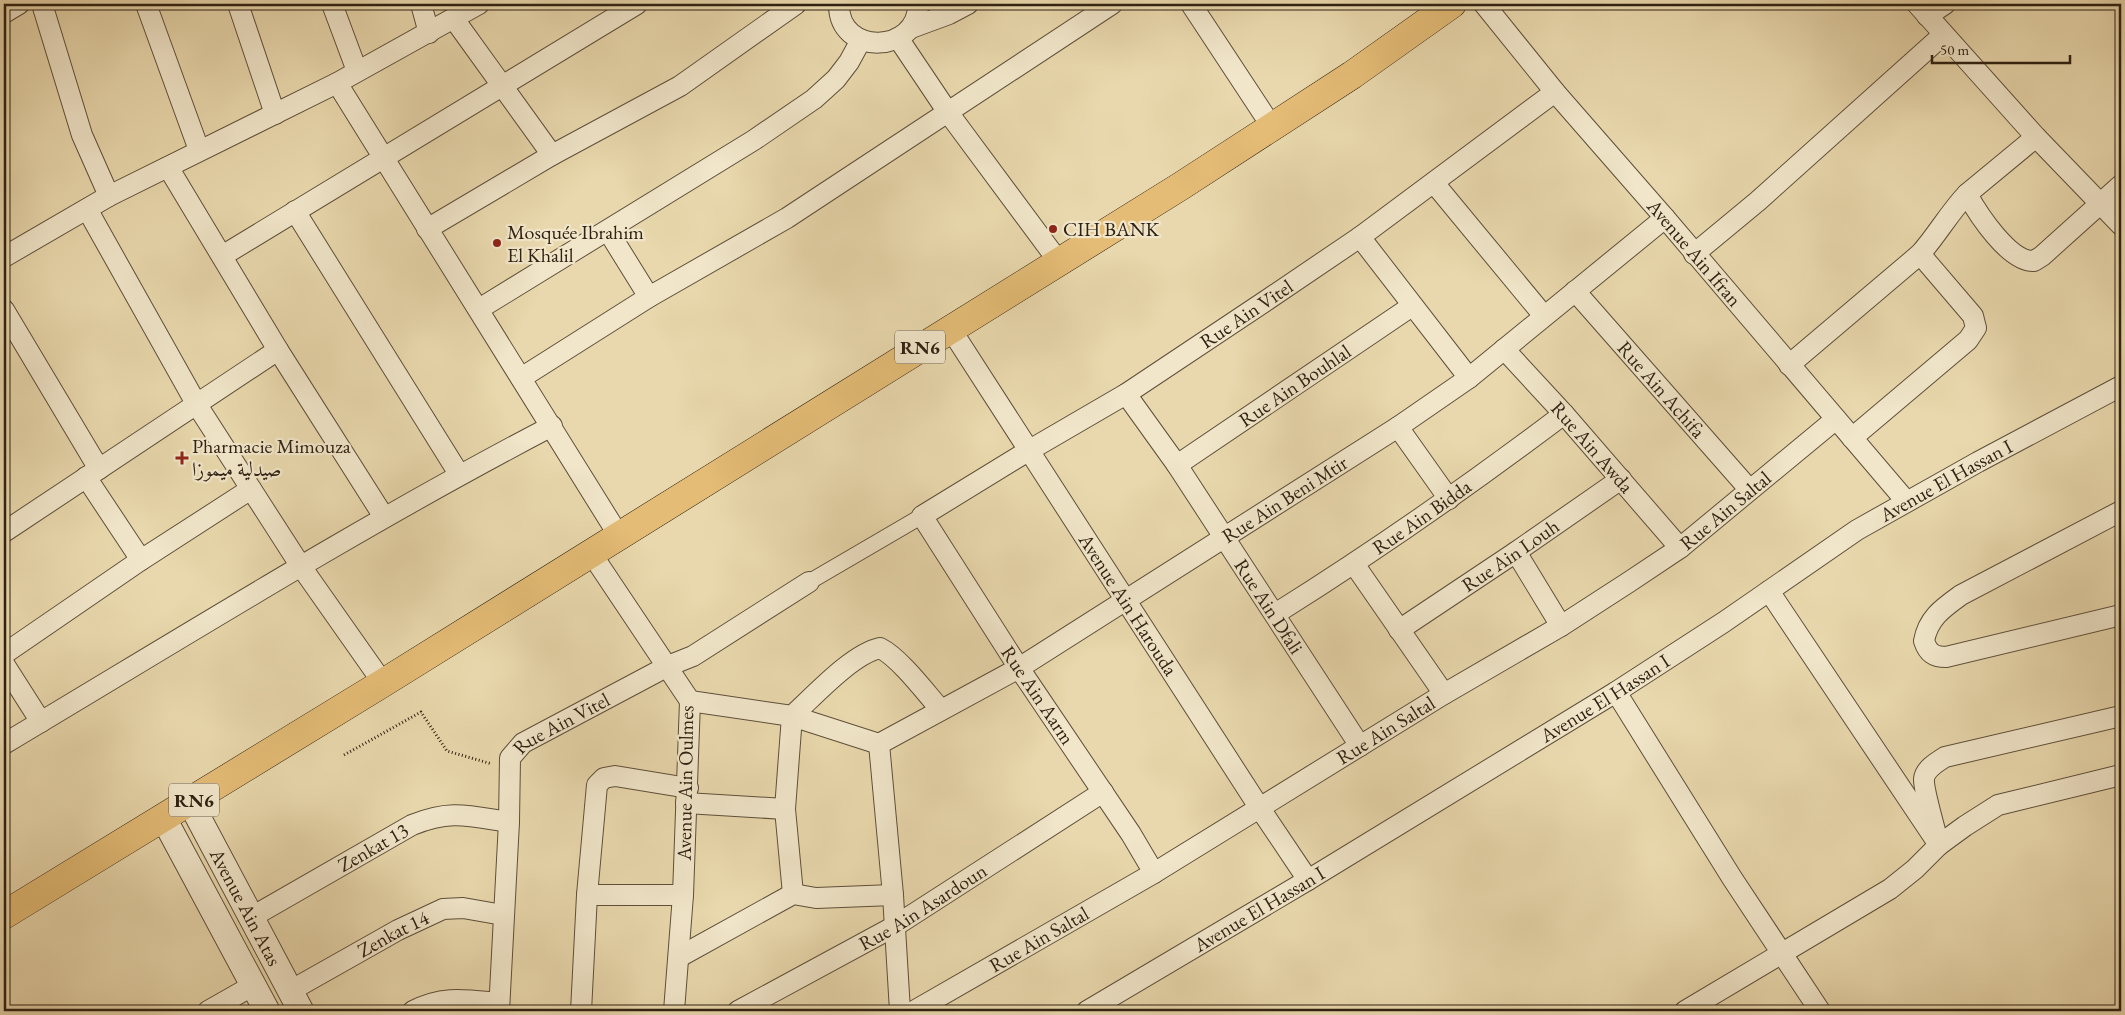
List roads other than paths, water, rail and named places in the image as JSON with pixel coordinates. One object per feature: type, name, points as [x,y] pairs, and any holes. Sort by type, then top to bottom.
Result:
[{"type":"main road","name":"RN6","points":[[4,915],[163,816],[190,802],[383,684],[950,328],[1059,262],[1352,75],[1452,4]]},
{"type":"street","points":[[4,12],[18,4]]},
{"type":"street","points":[[42,4],[82,135],[109,196]]},
{"type":"street","points":[[146,4],[198,150]]},
{"type":"street","points":[[238,4],[275,114]]},
{"type":"street","points":[[332,4],[357,71]]},
{"type":"street","points":[[421,4],[429,33]]},
{"type":"street","points":[[4,257],[109,196],[198,150],[337,83],[479,4]]},
{"type":"street","points":[[222,256],[383,156],[638,4]]},
{"type":"street","points":[[427,229],[552,155],[680,86],[796,4]]},
{"type":"street","points":[[839,4],[839,13],[847,30],[861,40],[879,44],[968,4]]},
{"type":"street","points":[[905,33],[918,12],[918,4]]},
{"type":"street","points":[[521,378],[649,298],[787,218],[1112,4]]},
{"type":"street","points":[[1191,4],[1272,127]]},
{"type":"street","name":"Avenue Ain Ifran","points":[[1484,4],[1555,92],[1906,501]]},
{"type":"street","points":[[1945,4],[1922,10],[1942,35],[2036,137],[2121,225]]},
{"type":"street","points":[[454,18],[552,155]]},
{"type":"street","points":[[905,33],[947,111],[1059,262]]},
{"type":"street","points":[[1694,254],[1758,201],[1942,35]]},
{"type":"street","points":[[479,309],[754,140],[814,99],[836,79],[849,62],[861,40]]},
{"type":"street","points":[[337,83],[619,536]]},
{"type":"street","name":"Rue Ain Vitel","points":[[922,516],[1028,450],[1126,394],[1360,237],[1555,92]]},
{"type":"street","points":[[1789,365],[1920,254],[1967,194],[2036,137]]},
{"type":"street","points":[[168,167],[278,350],[384,517]]},
{"type":"street","points":[[1434,183],[1544,316]]},
{"type":"street","points":[[1967,194],[1991,230],[2012,252],[2020,258],[2034,261],[2101,205],[2121,185]]},
{"type":"street","points":[[87,209],[197,405],[300,565],[383,684]]},
{"type":"street","points":[[295,211],[459,474]]},
{"type":"street","name":"Rue Ain Beni Mtir","points":[[879,744],[1020,668],[1398,426],[1469,378],[1665,218]]},
{"type":"street","points":[[608,231],[649,298]]},
{"type":"street","points":[[1360,237],[1469,378]]},
{"type":"street","points":[[1852,438],[1968,340],[1976,328],[1973,316],[1920,254]]},
{"type":"street","name":"Rue Ain Achifa","points":[[1575,291],[1749,489]]},
{"type":"street","name":"Rue Ain Bouhlal","points":[[1177,465],[1412,306]]},
{"type":"street","points":[[4,310],[141,560]]},
{"type":"street","name":"Avenue Ain Harouda","points":[[950,328],[1259,808],[1308,880]]},
{"type":"street","name":"Rue Ain Awda","points":[[1504,349],[1564,414],[1680,548]]},
{"type":"street","points":[[4,532],[278,350]]},
{"type":"street","name":"Avenue El Hassan I","points":[[1087,1011],[1308,880],[1616,692],[1769,591],[1857,530],[1906,501],[2121,386]]},
{"type":"street","name":"Rue Ain Dfali","points":[[1126,394],[1177,465],[1360,746]]},
{"type":"street","name":"Rue Ain Bidda","points":[[1275,614],[1354,564],[1449,499],[1564,414]]},
{"type":"street","name":"Rue Ain Saltal","points":[[914,1011],[939,1005],[1444,694],[1561,626],[1680,548],[1749,489],[1836,420]]},
{"type":"street","points":[[4,744],[300,565],[459,474],[552,426]]},
{"type":"street","points":[[1398,426],[1449,499]]},
{"type":"street","name":"Rue Ain Louh","points":[[1399,630],[1621,479]]},
{"type":"street","points":[[4,654],[141,560],[251,489]]},
{"type":"street","points":[[2121,511],[1962,595],[1942,608],[1930,622],[1924,641],[1930,654],[1936,657],[1946,657],[2121,615]]},
{"type":"street","points":[[810,582],[922,516]]},
{"type":"street","name":"Rue Ain Aarm","points":[[922,516],[1154,873]]},
{"type":"street","points":[[1516,552],[1561,626]]},
{"type":"street","name":"Avenue Ain Oulmes","points":[[591,553],[690,701],[683,895],[674,1011]]},
{"type":"street","points":[[1354,564],[1444,694]]},
{"type":"street","name":"Rue Ain Vitel","points":[[499,1007],[509,822],[510,758],[523,743],[668,666],[693,656],[810,582]]},
{"type":"street","points":[[1769,591],[1939,845]]},
{"type":"street","points":[[792,894],[785,809],[792,716],[850,664],[880,648],[888,652],[898,662],[941,710]]},
{"type":"street","points":[[4,664],[41,722]]},
{"type":"street","points":[[1616,692],[1782,955],[1820,1011]]},
{"type":"street","points":[[690,701],[792,716],[879,744],[893,895],[900,1011]]},
{"type":"street","points":[[1939,845],[1924,779],[1929,769],[1936,762],[1946,757],[2121,716]]},
{"type":"street","points":[[1685,1011],[1890,889],[1915,869],[1939,845],[1998,805],[2121,775]]},
{"type":"street","points":[[581,1011],[595,792],[600,781],[604,778],[615,776],[687,795],[785,809]]},
{"type":"street","name":"Rue Ain Asardoun","points":[[738,1011],[895,926],[1103,792]]},
{"type":"street","name":"Avenue Ain Atas","points":[[190,802],[295,1001]]},
{"type":"street","name":"Zenkat 13","points":[[250,918],[412,825],[433,817],[454,814],[509,822]]},
{"type":"street","name":"Avenue Ain Atas","points":[[163,816],[266,1011]]},
{"type":"street","points":[[679,957],[792,894],[816,898],[893,895]]},
{"type":"street","points":[[587,895],[683,895]]},
{"type":"street","name":"Zenkat 14","points":[[295,1001],[398,930],[443,909],[463,908],[503,915]]},
{"type":"street","points":[[208,1011],[252,986]]},
{"type":"street","points":[[413,1011],[436,1001],[456,999],[499,1007]]},
{"type":"place","name":"CIH BANK","points":[[1053,229]]},
{"type":"place","name":"Mosquée Ibrahim El Khalil","points":[[497,243]]},
{"type":"place","name":"Pharmacie Mimouza صيدلية ميموزا","points":[[182,458]]}]
